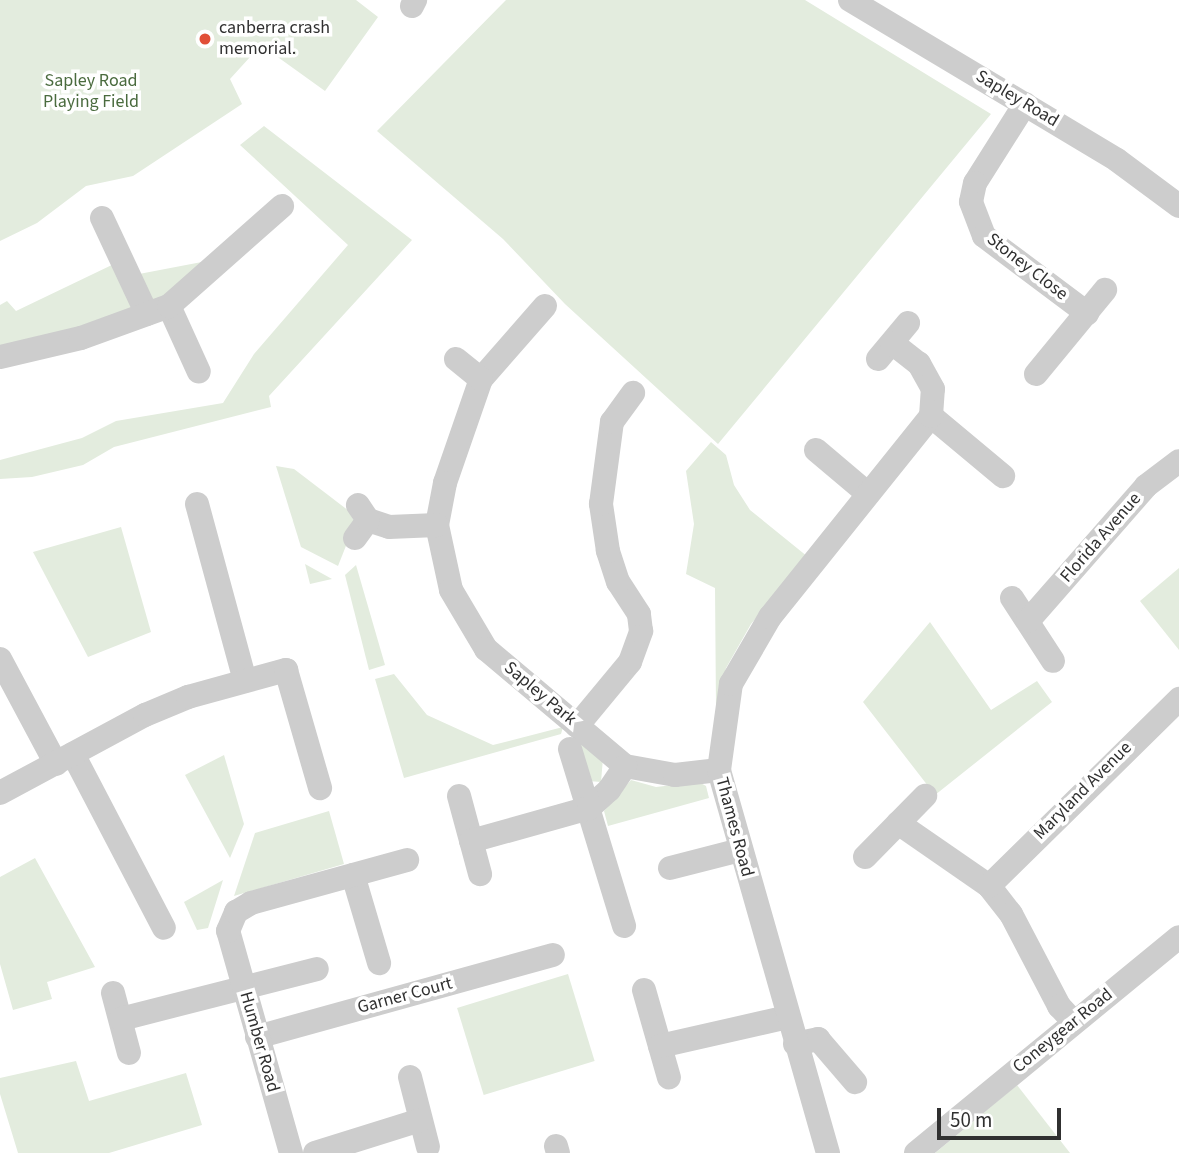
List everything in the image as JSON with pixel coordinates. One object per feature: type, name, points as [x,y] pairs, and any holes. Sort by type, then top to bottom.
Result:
[{"type":"street","name":"Sapley Road","points":[[850,0],[1117,160],[1179,206]]},
{"type":"street","name":"Stoney Close","points":[[1025,104],[975,183],[971,202],[984,236],[1087,313]]},
{"type":"street","points":[[0,357],[81,338],[158,310],[282,206]]},
{"type":"street","points":[[102,218],[199,372]]},
{"type":"street","points":[[1036,374],[1105,290]]},
{"type":"street","name":"Sapley Park","points":[[545,306],[481,379],[446,483],[437,525],[451,590],[486,649],[573,737],[625,766],[675,775],[719,770]]},
{"type":"street","points":[[908,323],[885,351],[919,364],[933,389],[931,416],[1003,476]]},
{"type":"street","points":[[456,359],[481,379]]},
{"type":"street","points":[[624,926],[589,807],[573,737],[630,662],[641,631],[639,614],[618,582],[601,505],[612,422],[633,393]]},
{"type":"street","name":"Thames Road","points":[[820,1152],[788,1017],[719,770],[731,684],[771,617],[931,416]]},
{"type":"street","points":[[816,450],[868,494]]},
{"type":"street","name":"Florida Avenue","points":[[1028,621],[1146,486],[1179,461]]},
{"type":"street","points":[[197,503],[245,681]]},
{"type":"street","points":[[360,521],[390,527],[437,525]]},
{"type":"street","points":[[1012,598],[1053,661]]},
{"type":"street","points":[[0,659],[65,759],[164,928]]},
{"type":"street","points":[[0,793],[156,710],[286,670],[320,788]]},
{"type":"street","name":"Maryland Avenue","points":[[989,886],[1179,699]]},
{"type":"street","points":[[471,841],[589,807],[609,790],[625,766]]},
{"type":"street","points":[[459,796],[480,874]]},
{"type":"street","points":[[865,857],[925,796]]},
{"type":"street","points":[[898,823],[989,886],[1011,914],[1059,1006],[1073,1021]]},
{"type":"street","points":[[670,868],[740,850]]},
{"type":"street","points":[[379,963],[353,874],[407,860]]},
{"type":"street","name":"Humber Road","points":[[291,1153],[228,931],[236,912],[251,903],[353,874]]},
{"type":"street","name":"Coneygear Road","points":[[916,1153],[1073,1021],[1179,937]]},
{"type":"street","name":"Garner Court","points":[[257,1037],[553,956]]},
{"type":"street","points":[[121,1019],[317,969]]},
{"type":"street","points":[[644,990],[669,1078]]},
{"type":"street","points":[[113,993],[129,1053]]},
{"type":"street","points":[[660,1046],[788,1017]]},
{"type":"street","points":[[795,1044],[818,1038],[855,1082]]},
{"type":"street","points":[[410,1077],[428,1147]]},
{"type":"street","points":[[315,1153],[420,1120]]},
{"type":"green space","name":"Sapley Road Playing Field","points":[[0,0],[356,0],[378,17],[325,91],[261,45],[230,79],[242,104],[133,176],[86,186],[37,223],[0,241]]},
{"type":"green space","points":[[506,0],[805,0],[991,114],[718,444],[565,304],[503,239],[377,131]]},
{"type":"green space","points":[[264,126],[412,240],[269,396],[271,407],[114,447],[83,465],[32,477],[0,479],[0,460],[82,438],[116,421],[223,403],[254,354],[348,245],[240,145]]},
{"type":"green space","points":[[207,261],[168,295],[150,301],[139,274]]},
{"type":"green space","points":[[116,263],[137,308],[73,332],[0,348],[0,305],[7,301],[16,311]]},
{"type":"green space","points":[[711,442],[726,455],[734,485],[750,510],[808,557],[751,624],[726,668],[716,709],[715,588],[686,574],[694,524],[686,471]]},
{"type":"green space","points":[[276,466],[294,469],[349,511],[355,523],[338,566],[301,547]]},
{"type":"green space","points":[[121,527],[151,632],[88,657],[33,552]]},
{"type":"green space","points":[[305,564],[332,579],[310,584]]},
{"type":"green space","points":[[356,565],[385,665],[369,670],[345,575]]},
{"type":"green space","points":[[1179,568],[1179,650],[1140,601]]},
{"type":"green space","points":[[930,622],[991,710],[1037,681],[1052,702],[935,795],[863,702]]},
{"type":"green space","points":[[394,674],[427,715],[493,745],[563,727],[561,734],[404,778],[375,679]]},
{"type":"green space","points":[[573,736],[603,758],[601,782],[588,781]]},
{"type":"green space","points":[[224,755],[244,824],[230,858],[185,775]]},
{"type":"green space","points":[[631,780],[656,787],[699,782],[706,786],[709,798],[608,826],[604,811]]},
{"type":"green space","points":[[329,811],[344,864],[234,896],[255,833]]},
{"type":"green space","points":[[35,858],[95,967],[47,982],[52,999],[13,1010],[0,964],[0,877]]},
{"type":"green space","points":[[223,880],[208,928],[197,930],[184,902]]},
{"type":"green space","points":[[568,974],[595,1061],[484,1095],[457,1008]]},
{"type":"green space","points":[[76,1061],[89,1101],[186,1073],[202,1125],[109,1153],[18,1153],[0,1094],[0,1078]]},
{"type":"green space","points":[[1017,1085],[1070,1153],[935,1153]]},
{"type":"place","name":"canberra crash memorial.","points":[[205,39]]}]
